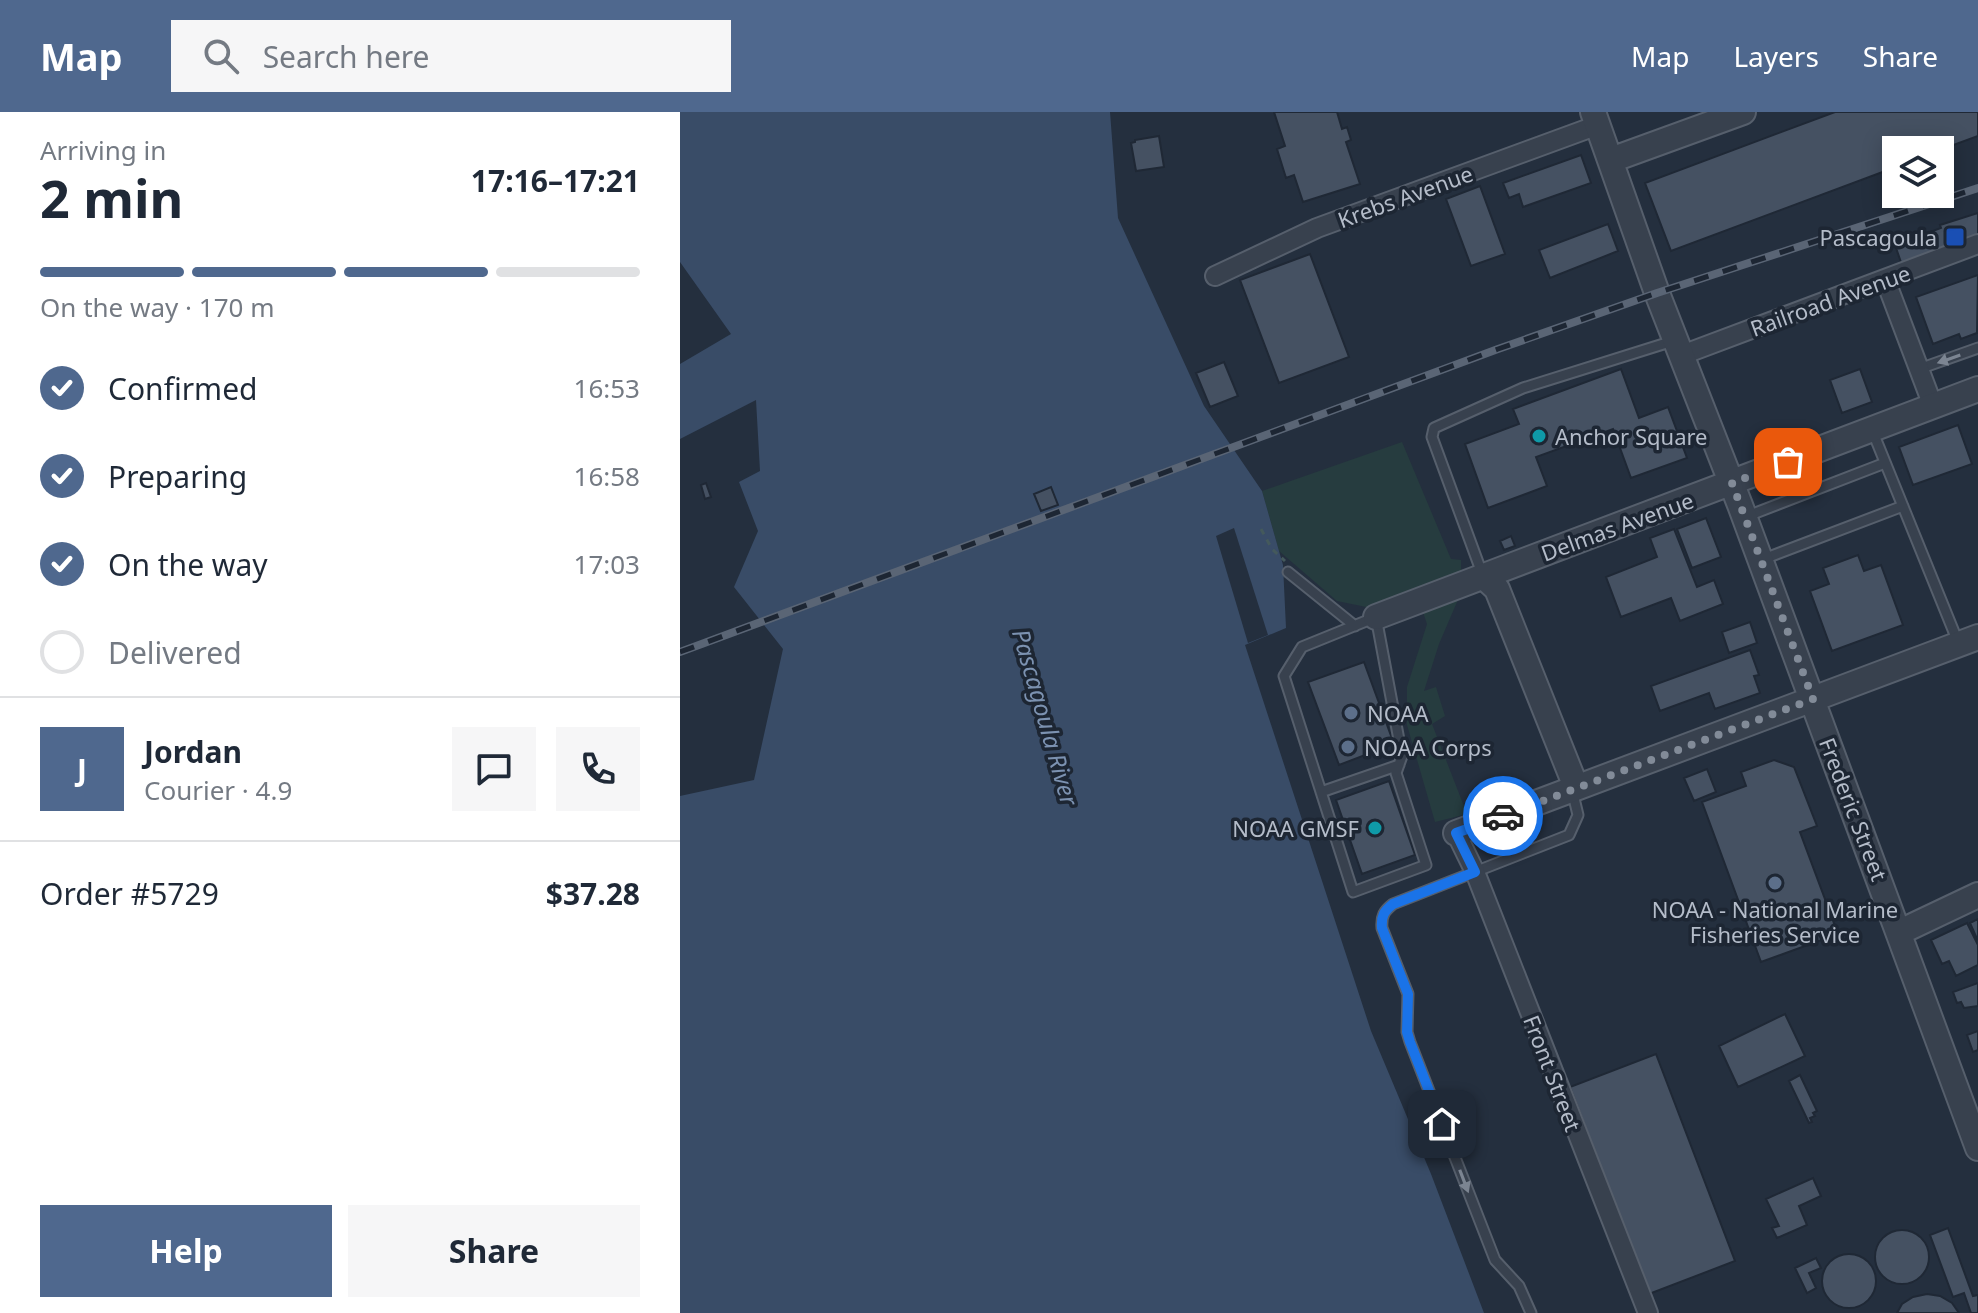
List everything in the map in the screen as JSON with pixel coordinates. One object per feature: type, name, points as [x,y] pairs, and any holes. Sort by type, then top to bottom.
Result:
[{"type":"street","points":[[1611,160],[1743,112]]},
{"type":"street","name":"Frederic Street","points":[[1595,118],[1978,1148]]},
{"type":"street","name":"Krebs Avenue","points":[[1215,276],[1317,228],[1595,118]]},
{"type":"street","name":"Railroad Avenue","points":[[1679,347],[1885,279],[1978,244]]},
{"type":"street","points":[[1885,279],[1933,406]]},
{"type":"street","name":"Delmas Avenue","points":[[1366,621],[1978,389]]},
{"type":"street","points":[[1483,576],[1497,589],[1574,788]]},
{"type":"street","points":[[1456,833],[1968,640]]},
{"type":"street","name":"Front Street","points":[[1456,833],[1475,872],[1648,1313]]},
{"type":"street","points":[[1900,932],[1978,895]]},
{"type":"lane","points":[[1483,576],[1432,437],[1434,428],[1523,388],[1679,347]]},
{"type":"lane","points":[[1919,369],[1978,348]]},
{"type":"lane","points":[[1872,430],[1903,506],[1968,640]]},
{"type":"lane","points":[[1745,517],[1885,463]]},
{"type":"lane","points":[[1761,560],[1903,506]]},
{"type":"lane","points":[[1291,571],[1366,621],[1402,756],[1399,765],[1396,773],[1426,865],[1353,892],[1321,792],[1399,765]]},
{"type":"lane","name":"Delmas Avenue","points":[[1321,792],[1284,676],[1302,647],[1366,621]]},
{"type":"lane","points":[[1531,1313],[1519,1286],[1495,1260],[1410,1042],[1407,1032],[1408,994],[1382,928],[1381,918],[1393,904],[1569,835],[1578,815],[1574,788]]},
{"type":"path","points":[[1261,529],[1272,549],[1291,571]]},
{"type":"green space","points":[[1402,442],[1451,559],[1461,560],[1461,572],[1371,608],[1337,601],[1279,551],[1262,491]]},
{"type":"green space","points":[[1460,595],[1439,644],[1424,691],[1436,687],[1445,716],[1432,724],[1467,814],[1435,822],[1407,725],[1407,687],[1427,624],[1421,606]]},
{"type":"water","name":"Pascagoula River","points":[[680,112],[1110,112],[1118,218],[1204,406],[1262,491],[1283,565],[1286,628],[1245,645],[1371,1031],[1431,1174],[1484,1313],[680,1313],[680,796],[754,780],[783,649],[734,587],[758,531],[739,482],[760,471],[756,400],[680,439],[680,364],[731,334],[680,262]]},
{"type":"pier","points":[[1234,528],[1268,635],[1248,643],[1216,536]]},
{"type":"building","points":[[1274,112],[1337,112],[1342,129],[1347,127],[1351,140],[1346,142],[1360,184],[1303,202],[1294,175],[1286,178],[1277,149],[1285,146]]},
{"type":"building","points":[[1835,112],[1978,112],[1978,136],[1954,145],[1954,136],[1882,136],[1882,172],[1671,251],[1645,183]]},
{"type":"building","points":[[1159,136],[1164,167],[1136,171],[1131,143]]},
{"type":"building","points":[[1581,155],[1591,183],[1523,207],[1519,194],[1509,198],[1503,183]]},
{"type":"building","points":[[1480,186],[1505,254],[1471,266],[1446,199]]},
{"type":"building","points":[[1978,213],[1978,243],[1904,271],[1895,245],[1941,228],[1940,225]]},
{"type":"building","points":[[1608,224],[1618,251],[1550,278],[1539,250]]},
{"type":"building","points":[[1310,254],[1349,357],[1279,383],[1240,280]]},
{"type":"building","points":[[1978,275],[1977,333],[1961,339],[1959,334],[1933,344],[1916,297]]},
{"type":"building","points":[[1224,362],[1238,396],[1210,407],[1196,373]]},
{"type":"building","name":"Anchor Square","points":[[1621,369],[1639,418],[1668,407],[1687,458],[1631,478],[1613,429],[1536,457],[1547,486],[1488,508],[1465,444],[1519,424],[1513,409]]},
{"type":"building","points":[[1860,369],[1872,402],[1842,413],[1830,380]]},
{"type":"building","points":[[1958,425],[1972,464],[1913,485],[1899,447]]},
{"type":"building","points":[[706,483],[711,497],[705,499],[701,485]]},
{"type":"building","points":[[1051,487],[1058,505],[1041,511],[1034,494]]},
{"type":"building","points":[[1706,518],[1721,557],[1692,568],[1677,529]]},
{"type":"building","points":[[1674,529],[1697,587],[1714,580],[1723,604],[1680,621],[1671,598],[1621,617],[1606,577],[1657,557],[1650,538]]},
{"type":"building","points":[[1511,536],[1515,546],[1504,550],[1500,541]]},
{"type":"building","points":[[1858,555],[1864,571],[1881,565],[1903,625],[1832,651],[1810,591],[1829,584],[1823,568]]},
{"type":"building","points":[[1750,622],[1757,643],[1729,653],[1722,632]]},
{"type":"building","points":[[1750,650],[1759,675],[1754,676],[1760,693],[1715,709],[1709,693],[1660,711],[1651,686]]},
{"type":"building","name":"NOAA","points":[[1364,662],[1394,744],[1339,765],[1308,682]]},
{"type":"building","name":"NOAA - National Marine Fisheries Service","points":[[1774,760],[1794,767],[1817,826],[1800,832],[1838,934],[1761,962],[1702,802],[1746,786],[1741,772]]},
{"type":"building","points":[[1707,769],[1716,792],[1694,801],[1684,778]]},
{"type":"building","name":"NOAA GMSF","points":[[1389,781],[1415,855],[1362,874],[1336,800]]},
{"type":"building","points":[[1978,919],[1978,941],[1970,923]]},
{"type":"building","points":[[1967,923],[1978,945],[1978,965],[1956,976],[1949,961],[1942,964],[1931,940]]},
{"type":"building","points":[[1978,983],[1978,1006],[1964,1008],[1961,1002],[1957,1003],[1953,992]]},
{"type":"building","points":[[1785,1014],[1805,1056],[1738,1087],[1719,1046]]},
{"type":"building","points":[[1978,1031],[1978,1050],[1973,1052],[1967,1035]]},
{"type":"building","points":[[1656,1054],[1735,1261],[1649,1294],[1570,1087]]},
{"type":"building","points":[[1800,1075],[1817,1111],[1809,1123],[1789,1081]]},
{"type":"building","points":[[1813,1178],[1821,1196],[1799,1206],[1807,1225],[1777,1238],[1772,1228],[1779,1226],[1766,1199]]},
{"type":"building","points":[[1948,1228],[1973,1296],[1978,1295],[1978,1313],[1971,1313],[1964,1293],[1953,1297],[1930,1235]]},
{"type":"building","points":[[1902,1230],[1921,1238],[1929,1257],[1921,1276],[1902,1284],[1883,1276],[1875,1257],[1883,1238]]},
{"type":"building","points":[[1849,1254],[1868,1262],[1876,1281],[1868,1300],[1849,1308],[1830,1300],[1822,1281],[1830,1262]]},
{"type":"building","points":[[1816,1258],[1821,1268],[1809,1273],[1816,1288],[1807,1293],[1795,1268]]},
{"type":"building","points":[[1927,1294],[1940,1296],[1952,1303],[1959,1313],[1897,1313],[1902,1304],[1913,1297]]},
{"type":"railway","points":[[680,652],[1498,349],[1657,293],[1978,188]]},
{"type":"way so far","points":[[1503,816],[1813,699],[1732,483],[1788,462]]},
{"type":"place","name":"Pascagoula","points":[[1955,237]]},
{"type":"place","name":"Anchor Square","points":[[1539,436]]},
{"type":"place","name":"NOAA","points":[[1351,713]]},
{"type":"place","name":"NOAA Corps","points":[[1348,747]]},
{"type":"place","name":"NOAA GMSF","points":[[1375,828]]},
{"type":"place","name":"NOAA - National Marine Fisheries Service","points":[[1775,883]]},
{"type":"route","points":[[1442,1124],[1407,1032],[1408,994],[1382,928],[1381,918],[1393,904],[1475,872],[1456,833],[1503,816]]}]
